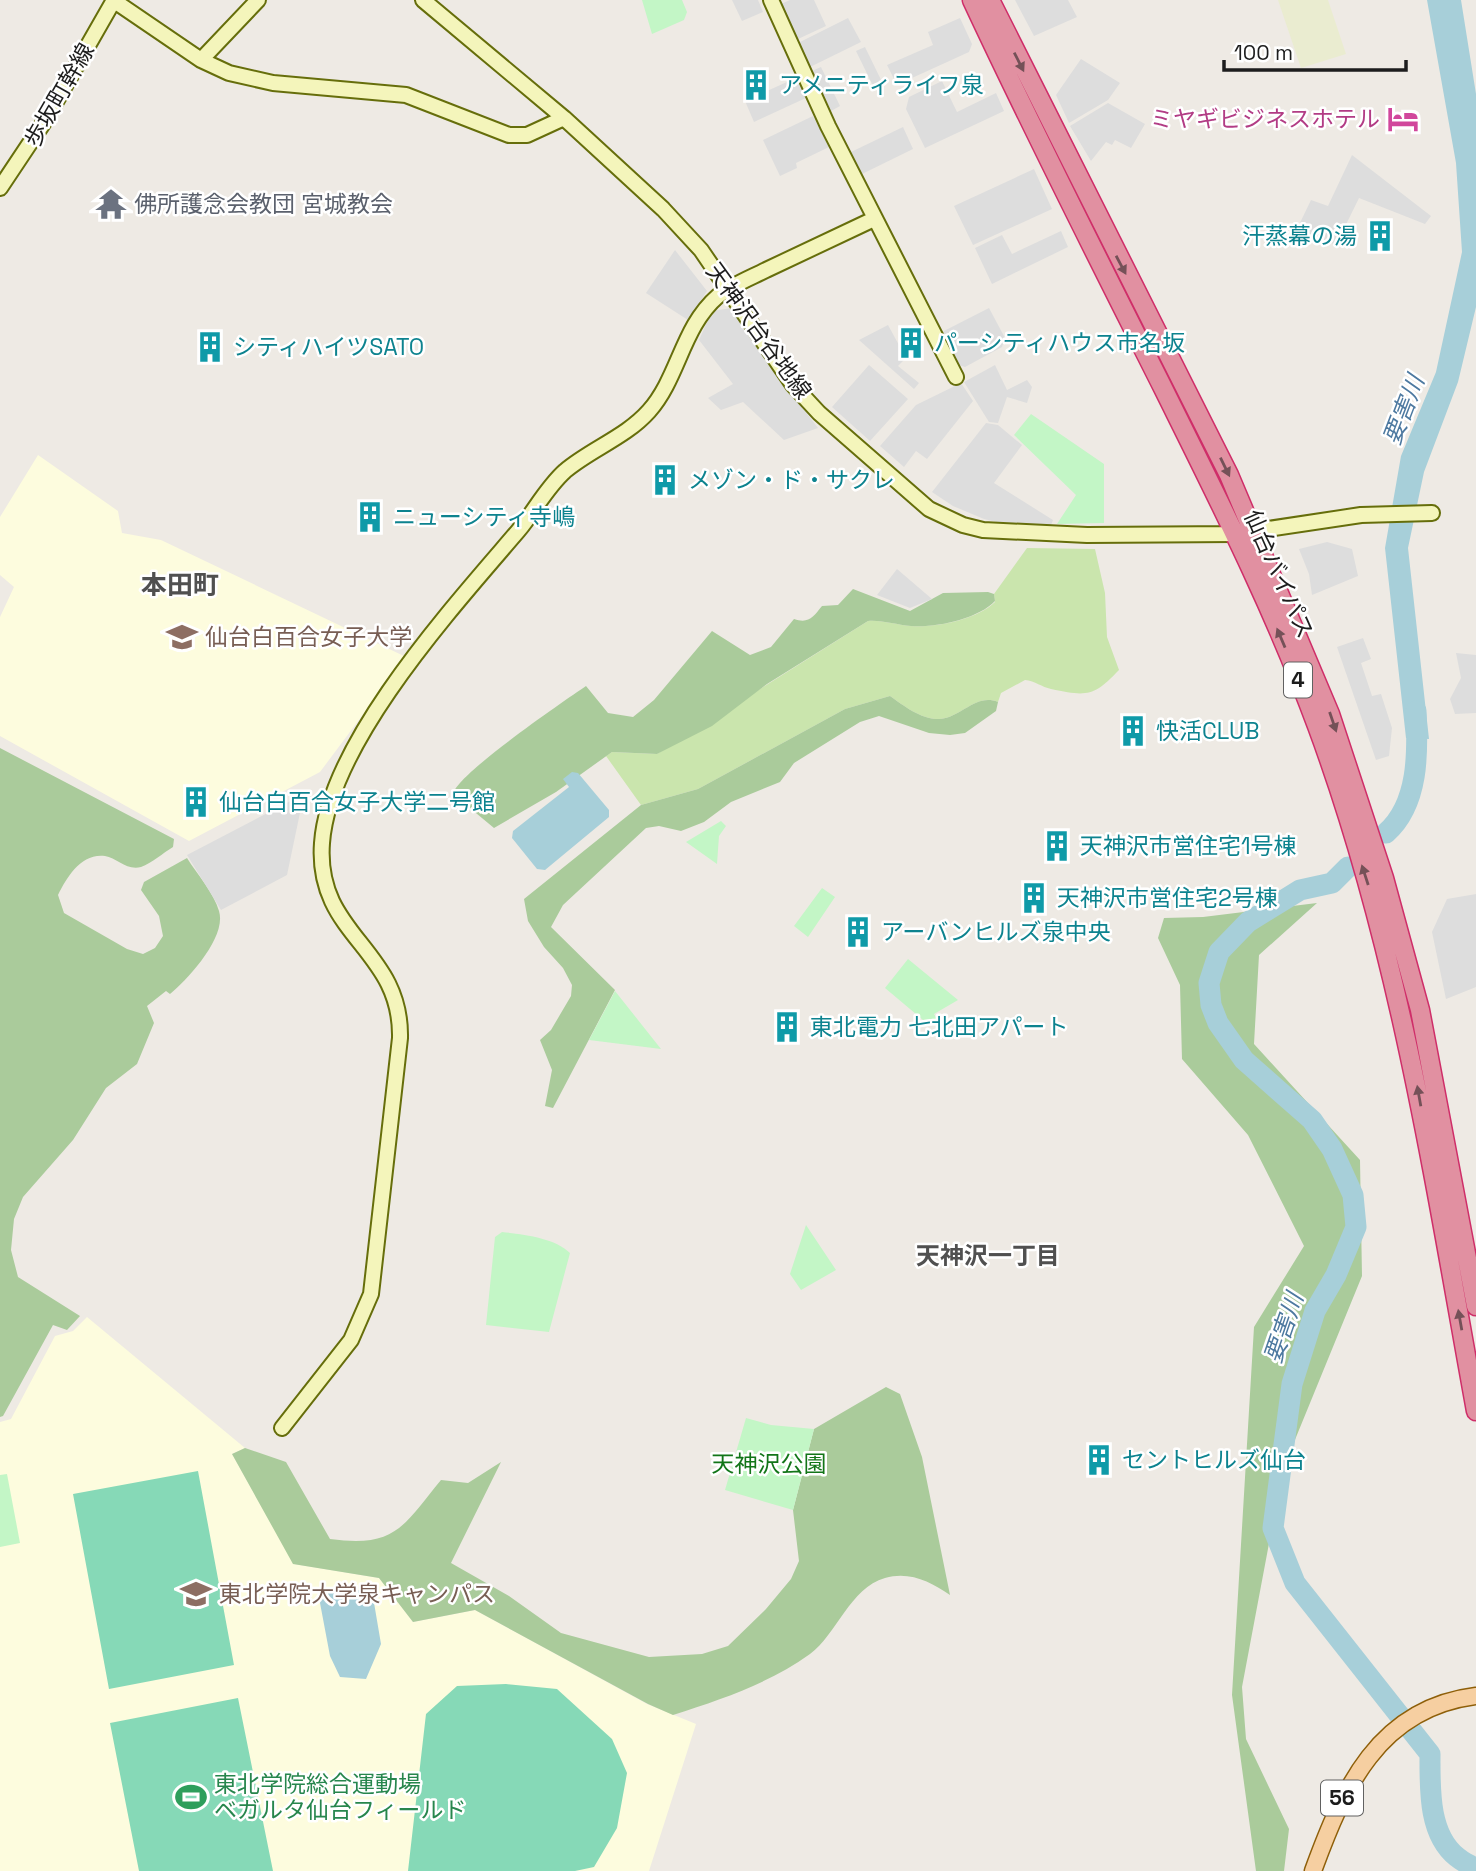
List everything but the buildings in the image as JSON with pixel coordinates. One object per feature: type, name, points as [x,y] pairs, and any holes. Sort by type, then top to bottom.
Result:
[{"type":"highway","name":"仙台バイパス","points":[[972,0],[1235,534],[1317,727],[1392,971],[1415,1070],[1476,1411]]},
{"type":"highway","name":"仙台バイパス","points":[[990,0],[1106,236],[1195,405],[1254,530],[1330,714],[1384,878],[1420,1010],[1476,1306]]},
{"type":"main road","name":"56","points":[[1313,1871],[1344,1793],[1388,1735],[1416,1714],[1454,1700],[1476,1696]]},
{"type":"street","points":[[114,0],[201,60],[229,74],[273,83],[406,95],[509,135],[537,132],[565,118]]},
{"type":"street","name":"歩坂町幹線","points":[[0,188],[46,119],[114,0]]},
{"type":"street","points":[[201,60],[258,0]]},
{"type":"street","name":"天神沢台谷地線","points":[[423,0],[565,118],[663,209],[701,250],[780,369],[819,413],[929,509],[963,525],[1001,533],[1235,534],[1371,514],[1432,513]]},
{"type":"street","points":[[771,0],[874,219],[956,377]]},
{"type":"street","points":[[282,1428],[351,1340],[371,1294],[400,1038],[399,1008],[387,976],[338,917],[323,874],[323,833],[340,774],[356,742],[436,630],[557,480],[646,414],[656,402],[698,320],[728,289],[874,219]]},
{"type":"shaded area","points":[[732,0],[758,0],[763,12],[742,21]]},
{"type":"shaded area","points":[[790,0],[814,0],[826,26],[798,39],[781,4]]},
{"type":"shaded area","points":[[1015,0],[1068,0],[1077,17],[1034,36]]},
{"type":"shaded area","points":[[1278,0],[1328,0],[1346,54],[1301,68]]},
{"type":"shaded area","points":[[848,18],[861,42],[810,67],[798,43]]},
{"type":"shaded area","points":[[960,18],[972,44],[969,52],[901,83],[895,81],[887,65],[933,45],[928,32]]},
{"type":"shaded area","points":[[865,47],[884,86],[875,90],[856,51]]},
{"type":"shaded area","points":[[1081,59],[1120,83],[1108,100],[1069,123],[1056,95]]},
{"type":"shaded area","points":[[821,67],[840,106],[831,111],[812,71]]},
{"type":"shaded area","points":[[798,77],[808,97],[754,122],[745,101]]},
{"type":"shaded area","points":[[942,81],[957,112],[996,93],[1004,111],[925,148],[906,109],[909,97]]},
{"type":"shaded area","points":[[1108,103],[1145,124],[1131,148],[1115,140],[1112,145],[1106,142],[1091,161],[1070,126]]},
{"type":"shaded area","points":[[813,116],[829,147],[796,163],[797,168],[780,176],[763,140]]},
{"type":"shaded area","points":[[903,127],[913,149],[862,174],[851,152]]},
{"type":"shaded area","points":[[1352,155],[1431,216],[1425,224],[1359,198],[1336,245],[1297,229],[1311,200],[1328,206]]},
{"type":"shaded area","points":[[1034,169],[1052,209],[973,245],[954,206]]},
{"type":"shaded area","points":[[1061,231],[1068,247],[992,284],[975,248],[1002,235],[1012,254]]},
{"type":"shaded area","points":[[675,250],[707,291],[688,320],[646,293]]},
{"type":"shaded area","points":[[732,308],[767,362],[818,428],[784,440],[743,402],[721,410],[708,398],[733,384],[699,340],[712,311]]},
{"type":"shaded area","points":[[989,308],[1005,338],[1002,347],[965,367],[956,364],[940,333]]},
{"type":"shaded area","points":[[888,325],[906,358],[898,366],[919,383],[914,389],[859,340]]},
{"type":"shaded area","points":[[869,365],[908,399],[870,441],[832,407]]},
{"type":"shaded area","points":[[995,365],[1007,390],[1027,380],[1032,387],[1027,403],[1007,397],[998,423],[989,422],[964,382]]},
{"type":"shaded area","points":[[961,383],[973,401],[927,459],[916,451],[904,467],[880,446],[916,405]]},
{"type":"shaded area","points":[[986,423],[998,425],[1022,445],[994,483],[1053,520],[1051,525],[1009,525],[984,519],[953,506],[932,492]]},
{"type":"shaded area","name":"仙台白百合女子大学","points":[[38,455],[118,511],[122,533],[161,540],[406,657],[320,772],[189,841],[0,736],[0,617],[14,587],[0,575],[0,517]]},
{"type":"shaded area","points":[[1327,542],[1352,549],[1358,576],[1312,595],[1309,574],[1299,549]]},
{"type":"shaded area","points":[[897,569],[932,599],[910,608],[877,595]]},
{"type":"shaded area","points":[[1363,638],[1371,659],[1361,663],[1372,696],[1381,694],[1392,728],[1389,756],[1376,760],[1337,647]]},
{"type":"shaded area","points":[[1456,653],[1476,655],[1476,713],[1455,714],[1450,699],[1461,678]]},
{"type":"shaded area","points":[[296,798],[301,808],[287,875],[221,910],[187,855]]},
{"type":"shaded area","points":[[1476,894],[1476,987],[1446,999],[1432,932],[1447,899]]},
{"type":"shaded area","name":"東北学院大学泉キャンパス","points":[[87,1317],[245,1448],[232,1454],[294,1564],[379,1578],[413,1622],[475,1610],[647,1704],[696,1724],[649,1871],[0,1871],[0,1422],[11,1419],[55,1336],[73,1331]]},
{"type":"green space","points":[[642,0],[682,0],[687,12],[684,20],[652,34]]},
{"type":"green space","points":[[1031,414],[1104,464],[1104,523],[1057,524],[1076,495],[1014,435]]},
{"type":"green space","points":[[1027,548],[1095,549],[1105,593],[1107,637],[1119,670],[1096,690],[1074,693],[1025,680],[1001,693],[998,702],[990,700],[976,703],[940,719],[920,715],[890,696],[845,709],[698,789],[641,805],[606,756],[612,752],[657,754],[868,621],[911,626],[968,618],[995,602],[994,594]]},
{"type":"green space","points":[[853,589],[910,611],[943,593],[988,592],[994,594],[995,601],[978,613],[944,624],[911,626],[868,621],[767,684],[712,726],[657,754],[612,752],[556,792],[494,828],[453,794],[459,784],[491,755],[586,686],[608,713],[633,717],[654,700],[712,631],[750,655],[771,647],[794,619],[807,620],[822,606],[838,605]]},
{"type":"green space","points":[[890,696],[914,712],[933,719],[948,717],[983,701],[998,702],[996,711],[965,733],[929,733],[879,716],[860,722],[794,763],[780,782],[731,802],[704,822],[681,831],[659,826],[646,828],[563,905],[551,927],[615,990],[553,1108],[545,1106],[552,1070],[540,1040],[551,1030],[571,996],[572,985],[563,968],[544,947],[528,921],[524,899],[641,805],[698,789],[845,709]]},
{"type":"green space","points":[[0,748],[174,839],[173,847],[141,867],[127,866],[105,856],[96,856],[82,862],[70,874],[58,895],[64,913],[127,949],[143,954],[155,948],[163,936],[159,916],[141,890],[144,882],[187,858],[213,897],[220,921],[212,945],[196,968],[170,994],[166,991],[147,1006],[154,1023],[137,1064],[106,1088],[73,1140],[23,1197],[14,1219],[11,1250],[18,1277],[80,1316],[67,1330],[53,1325],[3,1416],[0,1417]]},
{"type":"green space","points":[[721,821],[726,826],[719,836],[717,864],[686,842]]},
{"type":"green space","points":[[822,888],[835,897],[808,937],[794,926]]},
{"type":"green space","points":[[1317,903],[1259,955],[1254,1044],[1360,1160],[1362,1276],[1283,1469],[1242,1687],[1246,1739],[1289,1829],[1284,1871],[1256,1871],[1232,1695],[1254,1327],[1304,1246],[1248,1135],[1182,1059],[1180,985],[1158,938],[1164,918],[1203,917]]},
{"type":"green space","points":[[908,959],[958,1000],[934,1014],[937,1019],[929,1025],[885,988]]},
{"type":"green space","points":[[615,991],[661,1049],[589,1040]]},
{"type":"green space","points":[[806,1225],[836,1270],[801,1290],[790,1274]]},
{"type":"green space","points":[[502,1232],[548,1240],[570,1253],[549,1332],[486,1325],[495,1237]]},
{"type":"green space","points":[[886,1387],[900,1394],[922,1457],[950,1595],[912,1577],[894,1576],[873,1583],[853,1601],[820,1645],[794,1665],[744,1690],[673,1715],[475,1610],[413,1622],[379,1578],[293,1564],[232,1454],[245,1448],[286,1462],[330,1539],[352,1541],[370,1540],[396,1530],[417,1510],[441,1480],[468,1483],[501,1462],[451,1563],[509,1596],[561,1633],[649,1657],[702,1654],[728,1646],[766,1609],[791,1579],[799,1561],[793,1510],[814,1429]]},
{"type":"green space","name":"天神沢公園","points":[[746,1418],[771,1425],[814,1429],[793,1510],[725,1490]]},
{"type":"green space","points":[[198,1471],[234,1665],[109,1689],[73,1494]]},
{"type":"green space","points":[[7,1474],[20,1543],[0,1547],[0,1475]]},
{"type":"green space","points":[[506,1684],[557,1689],[612,1739],[627,1773],[617,1828],[594,1867],[575,1871],[408,1871],[426,1714],[457,1686]]},
{"type":"green space","name":"東北学院総合運動場 ベガルタ仙台フィールド","points":[[238,1698],[273,1871],[139,1871],[110,1723]]},
{"type":"water","points":[[1427,0],[1461,0],[1476,94],[1476,307],[1458,382],[1424,472],[1408,548],[1429,739],[1406,738],[1385,548],[1401,456],[1436,372],[1462,252],[1456,163]]},
{"type":"water","points":[[572,772],[578,773],[609,810],[609,817],[545,870],[537,869],[512,838],[513,831],[569,787],[563,779]]},
{"type":"water","points":[[317,1587],[372,1591],[381,1644],[366,1679],[340,1677],[330,1656]]},
{"type":"waterway","name":"要害川","points":[[1386,833],[1397,821],[1411,792],[1416,760],[1416,711]]},
{"type":"waterway","name":"要害川","points":[[1348,867],[1332,883],[1300,890],[1248,922],[1219,952],[1209,983],[1211,1005],[1218,1023],[1244,1060],[1312,1120],[1332,1149],[1353,1195],[1356,1227],[1336,1275],[1315,1311],[1292,1384],[1273,1528],[1295,1583],[1430,1754],[1433,1810],[1441,1836],[1457,1857],[1476,1869]]},
{"type":"place","name":"アメニティライフ泉","points":[[756,85]]},
{"type":"place","name":"ミヤギビジネスホテル","points":[[1403,119]]},
{"type":"place","name":"佛所護念会教団 宮城教会","points":[[111,204]]},
{"type":"place","name":"汗蒸幕の湯","points":[[1380,236]]},
{"type":"place","name":"パーシティハウス市名坂","points":[[911,343]]},
{"type":"place","name":"シティハイツSATO","points":[[210,347]]},
{"type":"place","name":"メゾン・ド・サクレ","points":[[665,480]]},
{"type":"place","name":"ニューシティ寺嶋","points":[[370,517]]},
{"type":"place","name":"仙台白百合女子大学","points":[[182,637]]},
{"type":"place","name":"快活CLUB","points":[[1133,731]]},
{"type":"place","name":"仙台白百合女子大学二号館","points":[[196,802]]},
{"type":"place","name":"天神沢市営住宅1号棟","points":[[1057,846]]},
{"type":"place","name":"天神沢市営住宅2号棟","points":[[1034,898]]},
{"type":"place","name":"アーバンヒルズ泉中央","points":[[858,932]]},
{"type":"place","name":"東北電力 七北田アパート","points":[[787,1027]]},
{"type":"place","name":"セントヒルズ仙台","points":[[1099,1460]]},
{"type":"place","name":"東北学院大学泉キャンパス","points":[[196,1594]]},
{"type":"place","name":"東北学院総合運動場 ベガルタ仙台フィールド","points":[[191,1797]]},
{"type":"district","name":"本田町","points":[[180,585]]},
{"type":"district","name":"天神沢一丁目","points":[[988,1256]]}]
